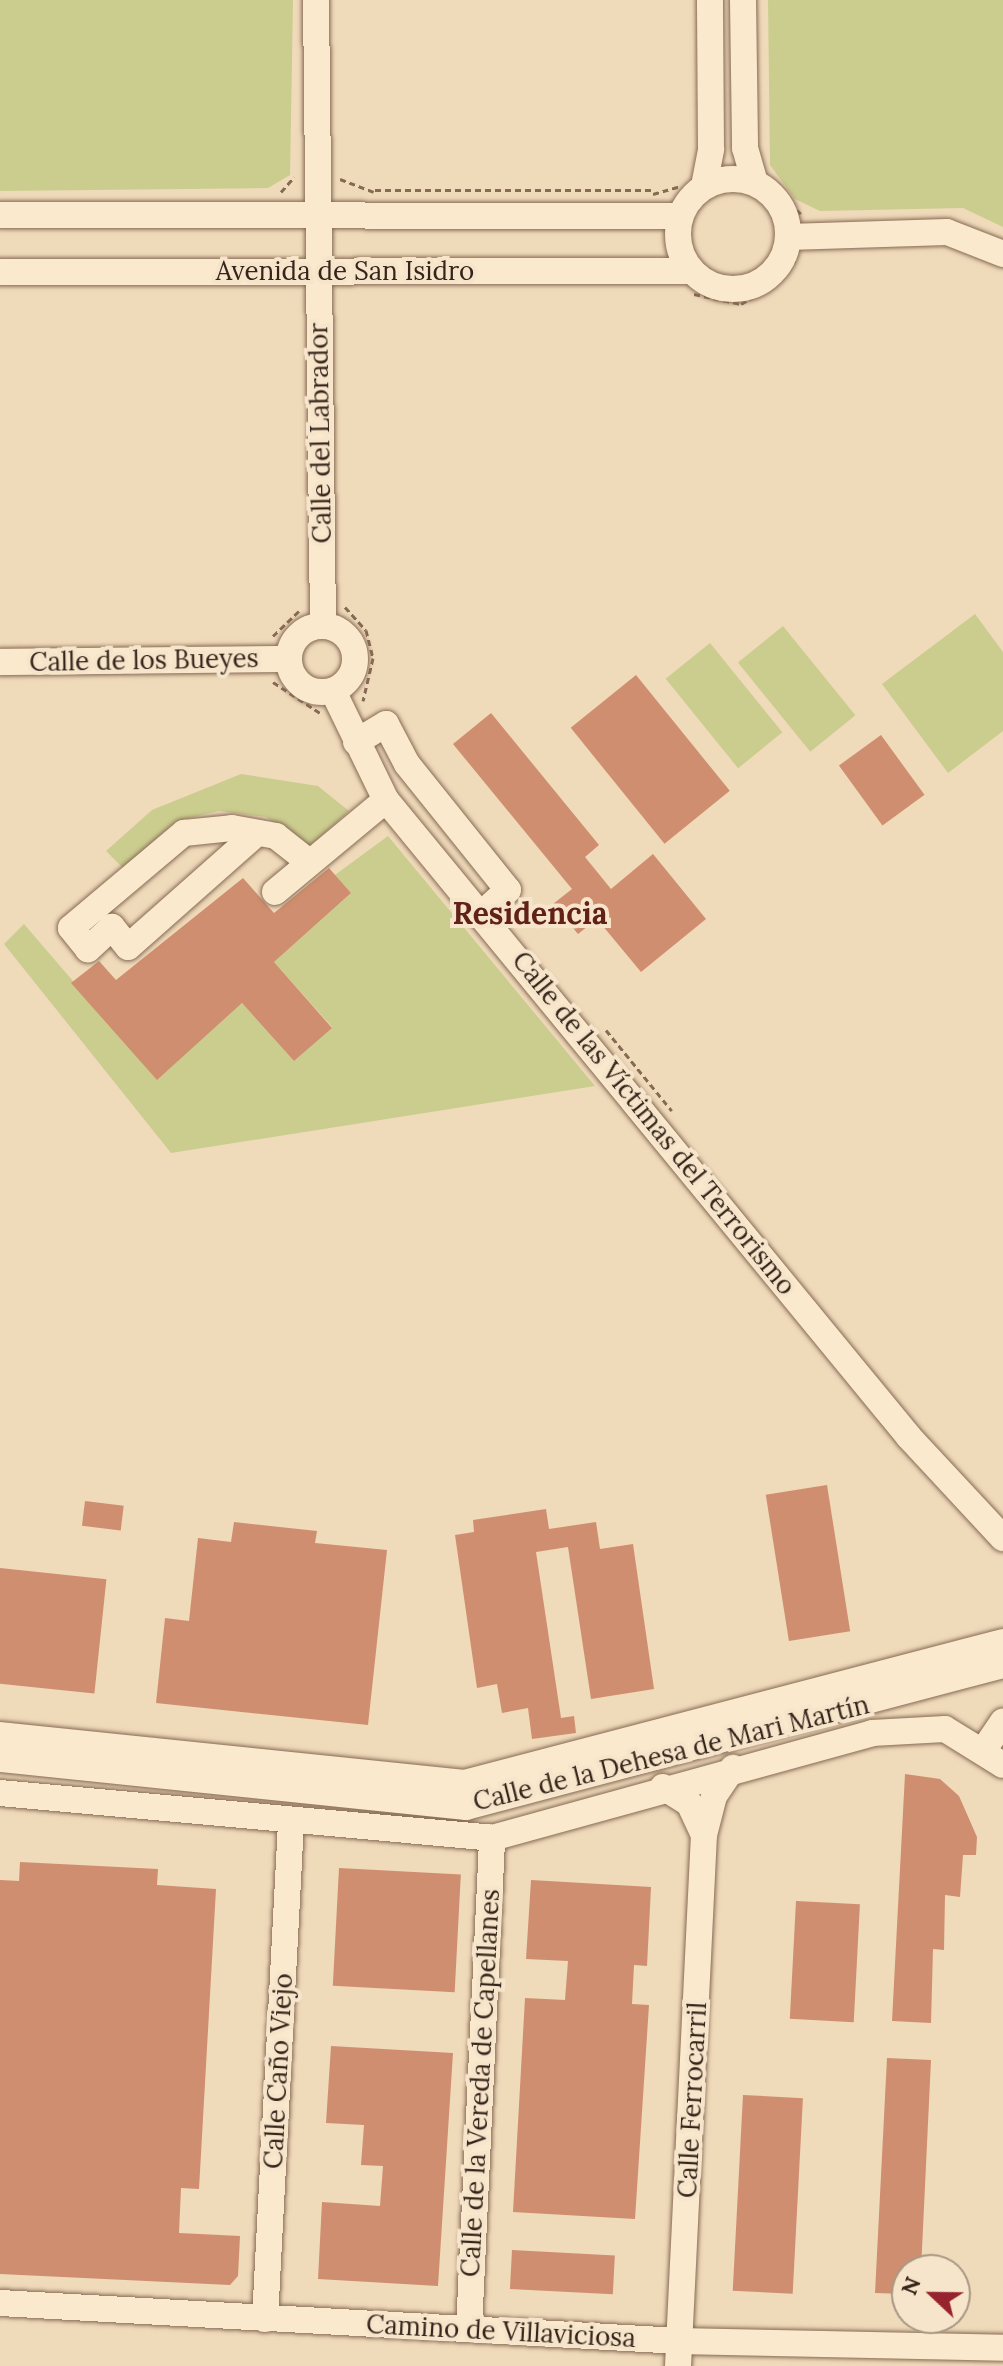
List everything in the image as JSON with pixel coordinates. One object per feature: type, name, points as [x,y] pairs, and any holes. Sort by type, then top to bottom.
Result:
[{"type":"street","name":"Calle del Labrador","points":[[316,0],[323,626]]},
{"type":"street","points":[[710,0],[711,149],[704,186],[680,216],[678,244],[691,271],[723,289],[759,283],[779,263],[788,237],[780,205],[755,183],[745,148],[743,0]]},
{"type":"street","points":[[704,186],[755,183]]},
{"type":"street","points":[[0,215],[319,212],[374,201],[680,216]]},
{"type":"street","points":[[788,237],[947,232],[1003,254]]},
{"type":"street","name":"Avenida de San Isidro","points":[[0,272],[691,271]]},
{"type":"street","points":[[323,626],[346,636],[355,661],[333,691],[298,682],[289,659],[299,635],[323,626]]},
{"type":"street","name":"Calle de los Bueyes","points":[[0,662],[289,659]]},
{"type":"street","name":"Calle de las Víctimas del Terrorismo","points":[[333,691],[386,800],[909,1437],[1003,1537]]},
{"type":"street","points":[[356,742],[386,724],[407,764],[508,890],[481,914]]},
{"type":"street","points":[[275,892],[386,800]]},
{"type":"street","points":[[257,833],[128,947],[112,927],[88,949],[71,928],[184,833],[257,833],[276,836],[309,862]]},
{"type":"street","name":"Calle de la Dehesa de Mari Martín","points":[[0,1735],[464,1783],[1003,1642]]},
{"type":"street","name":"Calle de la Dehesa de Mari Martín","points":[[0,1759],[466,1807],[1003,1665]]},
{"type":"street","points":[[0,1793],[291,1824],[492,1838],[663,1787],[872,1733],[945,1729],[994,1756],[1003,1721]]},
{"type":"street","name":"Calle Ferrocarril","points":[[679,2353],[704,1835],[714,1796],[733,1768]]},
{"type":"street","points":[[663,1787],[689,1803],[704,1835]]},
{"type":"street","name":"Calle Caño Viejo","points":[[265,2319],[291,1824]]},
{"type":"street","name":"Calle de la Vereda de Capellanes","points":[[469,2329],[492,1838]]},
{"type":"street","name":"Camino de Villaviciosa","points":[[0,2303],[469,2329],[679,2353],[1003,2348]]},
{"type":"path","points":[[336,169],[355,190],[374,201],[653,190]]},
{"type":"green space","points":[[0,0],[293,0],[290,175],[268,188],[0,191]]},
{"type":"green space","points":[[768,0],[1003,0],[1003,227],[963,208],[820,211],[795,199],[770,165]]},
{"type":"green space","points":[[975,614],[1003,652],[1003,731],[948,773],[882,684]]},
{"type":"green space","points":[[783,626],[855,715],[810,752],[738,663]]},
{"type":"green space","points":[[710,643],[782,732],[738,768],[666,679]]},
{"type":"green space","points":[[241,774],[318,786],[349,811],[309,847],[266,817],[219,811],[176,821],[123,868],[106,851],[152,810]]},
{"type":"green space","points":[[388,836],[595,1086],[171,1153],[4,944],[24,924],[157,1079],[242,1003],[294,1061],[332,1027],[274,962],[351,893],[335,875]]},
{"type":"building","points":[[636,675],[730,791],[664,844],[571,728]]},
{"type":"building","points":[[491,713],[599,845],[585,857],[611,889],[653,854],[706,919],[641,972],[597,919],[578,934],[553,904],[572,889],[453,744]]},
{"type":"building","points":[[881,735],[924,795],[882,825],[839,766]]},
{"type":"building","points":[[329,868],[351,893],[274,962],[332,1028],[294,1061],[242,1003],[157,1080],[71,983],[99,961],[116,980],[243,878],[274,913]]},
{"type":"building","points":[[827,1485],[850,1631],[789,1641],[766,1495]]},
{"type":"building","points":[[85,1501],[124,1506],[121,1531],[82,1526]]},
{"type":"building","points":[[546,1509],[549,1529],[596,1522],[600,1549],[633,1544],[654,1689],[591,1699],[568,1547],[536,1552],[561,1718],[574,1716],[576,1733],[532,1739],[528,1708],[502,1713],[497,1684],[477,1688],[455,1535],[474,1532],[473,1520]]},
{"type":"building","points":[[234,1522],[317,1531],[315,1543],[387,1550],[368,1725],[156,1703],[165,1618],[189,1621],[198,1538],[231,1542]]},
{"type":"building","points":[[0,1568],[106,1579],[94,1694],[0,1684]]},
{"type":"building","points":[[905,1774],[940,1779],[959,1796],[977,1837],[976,1855],[963,1855],[960,1897],[945,1895],[944,1950],[933,1949],[931,2023],[892,2021]]},
{"type":"building","points":[[20,1862],[158,1869],[157,1885],[216,1889],[199,2189],[181,2188],[179,2233],[240,2236],[238,2276],[230,2285],[0,2274],[0,1880],[19,1881]]},
{"type":"building","points":[[339,1868],[461,1874],[455,1992],[333,1986]]},
{"type":"building","points":[[531,1880],[651,1887],[647,1966],[634,1965],[632,2004],[649,2005],[635,2219],[513,2212],[525,1998],[565,2000],[568,1961],[526,1959]]},
{"type":"building","points":[[796,1901],[860,1904],[854,2022],[790,2019]]},
{"type":"building","points":[[331,2046],[453,2053],[438,2286],[318,2279],[322,2202],[380,2206],[383,2166],[361,2165],[364,2125],[326,2123]]},
{"type":"building","points":[[887,2058],[931,2060],[922,2254],[891,2254],[891,2294],[875,2293]]},
{"type":"building","points":[[743,2095],[803,2098],[793,2294],[733,2291]]},
{"type":"building","points":[[512,2250],[615,2255],[613,2294],[510,2289]]},
{"type":"district","name":"Residencia","points":[[530,913]]}]
